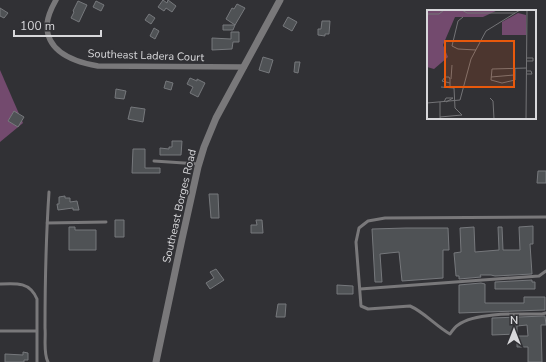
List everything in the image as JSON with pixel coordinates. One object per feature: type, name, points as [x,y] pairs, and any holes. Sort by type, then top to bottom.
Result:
[{"type":"street","name":"Southeast Ladera Court","points":[[56,0],[47,23],[49,37],[60,52],[68,58],[78,62],[98,66],[244,67]]},
{"type":"street","name":"Southeast Borges Road","points":[[156,362],[199,164],[211,130],[280,0]]},
{"type":"lane","points":[[154,161],[199,164]]},
{"type":"lane","points":[[48,362],[46,350],[45,298],[47,223],[50,192]]},
{"type":"lane","points":[[546,217],[385,218],[368,221],[359,228],[356,242],[362,306],[368,309],[410,306],[415,308],[450,334],[459,324],[469,320],[491,315],[542,314],[546,312]]},
{"type":"lane","points":[[47,223],[106,222]]},
{"type":"lane","points":[[360,289],[539,276],[546,271]]},
{"type":"lane","points":[[0,284],[23,285],[32,288],[37,299],[37,362]]},
{"type":"lane","points":[[0,331],[37,331]]},
{"type":"shaded area","points":[[0,70],[23,123],[0,142]]},
{"type":"building","points":[[163,0],[167,3],[168,0],[176,6],[172,12],[166,8],[164,11],[158,7]]},
{"type":"building","points":[[78,1],[87,5],[79,22],[71,18]]},
{"type":"building","points":[[96,1],[104,5],[101,11],[93,7]]},
{"type":"building","points":[[237,4],[245,8],[235,25],[226,19],[232,8],[234,9]]},
{"type":"building","points":[[0,8],[8,13],[4,18],[0,16]]},
{"type":"building","points":[[149,14],[155,18],[151,24],[145,20]]},
{"type":"building","points":[[288,17],[297,22],[292,31],[283,26]]},
{"type":"building","points":[[322,21],[330,21],[329,34],[325,34],[325,36],[318,35],[318,29],[321,29]]},
{"type":"building","points":[[223,25],[235,25],[233,30],[223,30]]},
{"type":"building","points":[[154,28],[159,31],[155,39],[150,36]]},
{"type":"building","points":[[231,32],[239,32],[239,42],[233,42],[232,49],[212,50],[212,38],[231,39]]},
{"type":"building","points":[[263,57],[273,60],[269,73],[259,70]]},
{"type":"building","points":[[295,62],[300,62],[298,73],[294,72]]},
{"type":"building","points":[[190,78],[197,81],[197,79],[205,83],[198,97],[190,93],[193,87],[187,84]]},
{"type":"building","points":[[166,81],[173,83],[171,90],[164,88]]},
{"type":"building","points":[[116,89],[126,91],[124,99],[115,98]]},
{"type":"building","points":[[131,107],[145,109],[143,122],[128,119]]},
{"type":"building","points":[[14,111],[24,117],[18,127],[8,121]]},
{"type":"building","points":[[172,141],[182,141],[181,155],[160,155],[160,148],[169,149],[169,147],[172,147]]},
{"type":"building","points":[[133,149],[145,149],[145,168],[160,168],[160,173],[132,173]]},
{"type":"building","points":[[538,171],[546,171],[546,183],[537,183]]},
{"type":"building","points":[[209,194],[218,194],[219,218],[211,218]]},
{"type":"building","points":[[65,196],[65,198],[70,198],[70,202],[77,201],[79,210],[73,210],[73,208],[58,210],[57,204],[59,204],[59,197]]},
{"type":"building","points":[[115,220],[124,220],[124,237],[115,237]]},
{"type":"building","points":[[256,220],[262,220],[263,233],[251,233],[251,225],[257,225]]},
{"type":"building","points":[[533,226],[533,244],[530,244],[532,274],[495,276],[480,275],[481,277],[459,279],[459,276],[456,276],[454,253],[461,252],[460,228],[474,227],[475,252],[499,250],[498,227],[502,227],[503,250],[520,250],[519,227]]},
{"type":"building","points":[[69,227],[75,227],[75,230],[96,230],[96,250],[69,250]]},
{"type":"building","points":[[448,228],[449,250],[443,250],[443,278],[402,281],[399,252],[380,254],[382,282],[375,282],[372,229]]},
{"type":"building","points":[[216,269],[224,280],[210,289],[206,283],[214,278],[210,272]]},
{"type":"building","points":[[532,280],[532,282],[535,282],[535,289],[495,289],[495,282]]},
{"type":"building","points":[[485,284],[485,303],[524,303],[524,297],[545,297],[545,310],[459,313],[459,285]]},
{"type":"building","points":[[337,285],[353,286],[353,294],[337,294]]},
{"type":"building","points":[[278,304],[286,304],[285,317],[276,317]]},
{"type":"building","points":[[545,316],[546,325],[541,325],[542,362],[528,362],[528,347],[517,347],[517,336],[528,336],[527,325],[517,326],[517,334],[492,335],[492,318]]},
{"type":"building","points":[[23,352],[28,353],[28,360],[24,360],[24,362],[5,362],[5,354],[23,355]]}]
